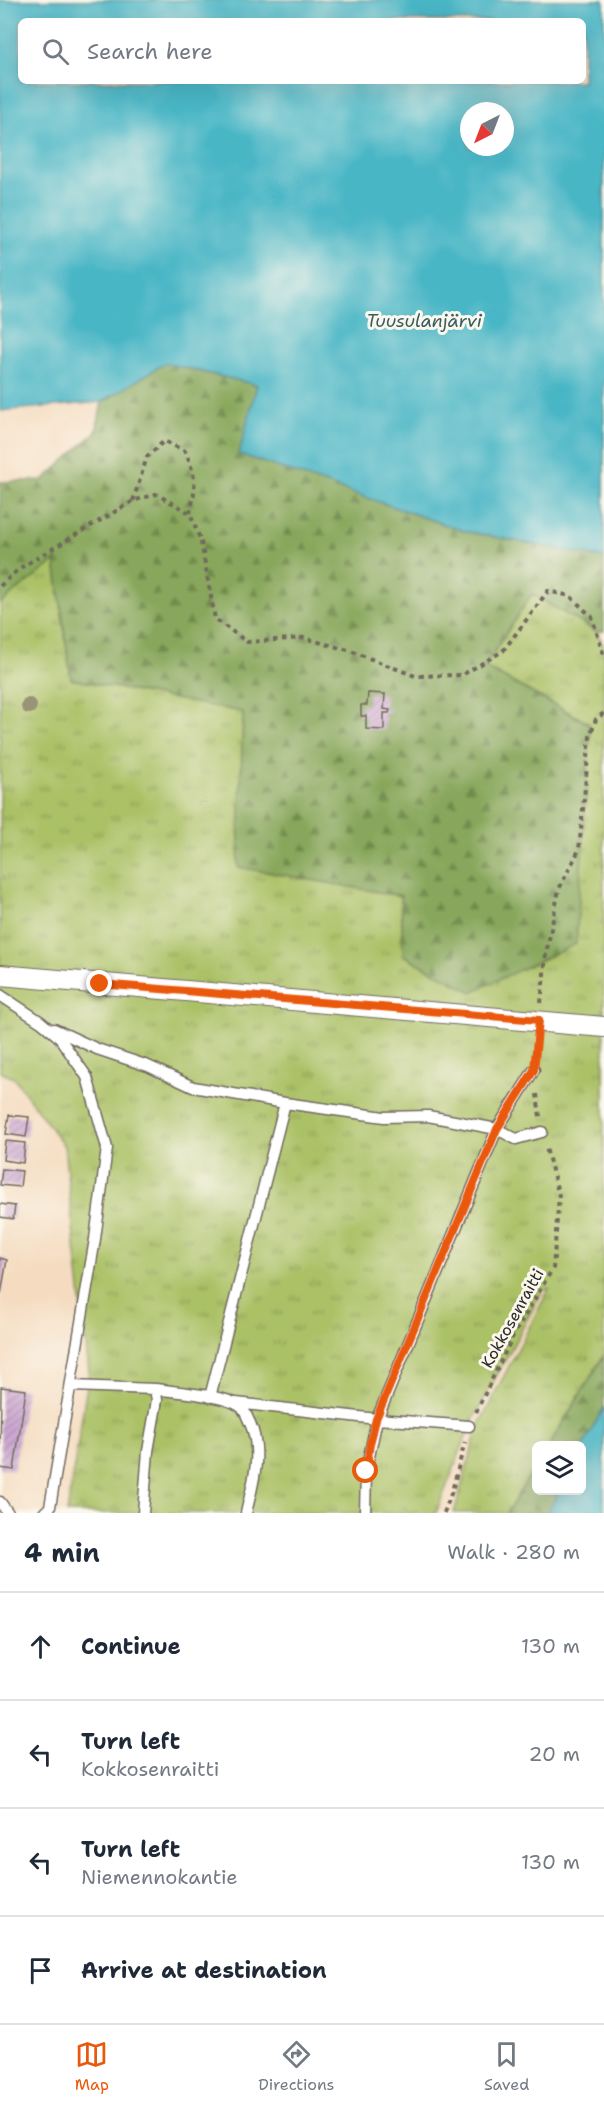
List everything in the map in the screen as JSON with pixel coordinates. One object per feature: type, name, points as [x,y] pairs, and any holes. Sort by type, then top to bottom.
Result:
[{"type":"street","points":[[0,975],[604,1027]]},
{"type":"lane","points":[[0,995],[59,1037],[87,1077],[107,1148],[71,1386],[50,1507],[44,1513]]},
{"type":"lane","points":[[41,1022],[97,1049],[148,1066],[193,1087],[384,1117],[428,1116],[497,1129],[516,1139],[542,1132]]},
{"type":"lane","points":[[365,1513],[366,1471],[376,1419],[497,1129],[534,1070]]},
{"type":"lane","points":[[210,1397],[285,1103]]},
{"type":"lane","points":[[71,1386],[155,1389],[236,1403],[376,1419],[469,1426]]},
{"type":"lane","points":[[143,1513],[148,1451],[157,1400],[155,1389]]},
{"type":"lane","points":[[236,1403],[243,1408],[255,1435],[256,1466],[246,1513]]},
{"type":"lane","points":[[0,1502],[8,1513]]},
{"type":"path","points":[[133,501],[147,457],[164,441],[185,451],[195,473],[195,493],[190,513],[201,542],[215,619],[247,642],[304,638],[348,650],[415,676],[462,675],[503,651],[548,591],[570,596],[592,618],[604,656]]},
{"type":"path","points":[[0,586],[20,568],[133,501],[156,494],[190,513]]},
{"type":"path","name":"Kokkosenraitti","points":[[444,1513],[469,1426],[513,1336],[553,1268],[559,1196],[542,1132],[534,1070],[546,954],[558,889],[579,850],[590,736],[596,719],[604,713]]},
{"type":"green space","points":[[165,363],[257,385],[240,454],[464,531],[604,558],[604,631],[597,632],[532,594],[484,667],[589,724],[576,944],[472,992],[403,955],[401,896],[238,867],[243,712],[71,679],[55,561],[0,604],[0,482],[43,480],[96,432],[102,402]]},
{"type":"green space","points":[[55,561],[71,679],[243,712],[239,867],[402,896],[403,955],[585,779],[590,736],[589,723],[484,667],[532,594],[597,632],[604,647],[604,1355],[551,1441],[532,1441],[532,1472],[507,1513],[454,1513],[478,1426],[549,1289],[543,1290],[472,1422],[436,1513],[67,1513],[89,1372],[64,1146],[14,1078],[0,1072],[0,604]]},
{"type":"green space","points":[[604,1355],[604,1411],[586,1445],[586,1441],[552,1441]]},
{"type":"green space","points":[[532,1472],[532,1495],[558,1495],[547,1513],[507,1513]]},
{"type":"water","name":"Tuusulanjärvi","points":[[0,0],[604,0],[604,558],[464,531],[239,454],[257,385],[165,363],[102,402],[0,411]]},
{"type":"water","points":[[604,1407],[604,1513],[547,1513],[557,1495],[586,1495],[586,1441]]},
{"type":"building","points":[[368,693],[385,694],[384,709],[390,710],[389,713],[384,713],[384,730],[366,729],[366,716],[361,716],[361,705],[367,705]]},
{"type":"building","points":[[9,1115],[29,1117],[26,1137],[6,1134]]},
{"type":"building","points":[[5,1141],[25,1143],[23,1163],[3,1160]]},
{"type":"building","points":[[2,1169],[22,1171],[20,1187],[0,1185]]},
{"type":"building","points":[[0,1204],[15,1206],[13,1219],[0,1217]]},
{"type":"building","points":[[0,1258],[7,1260],[1,1294],[0,1294]]},
{"type":"building","points":[[1,1387],[26,1390],[14,1470],[0,1468]]},
{"type":"route","points":[[100,984],[539,1020],[534,1070],[497,1129],[376,1419],[366,1471]]}]
